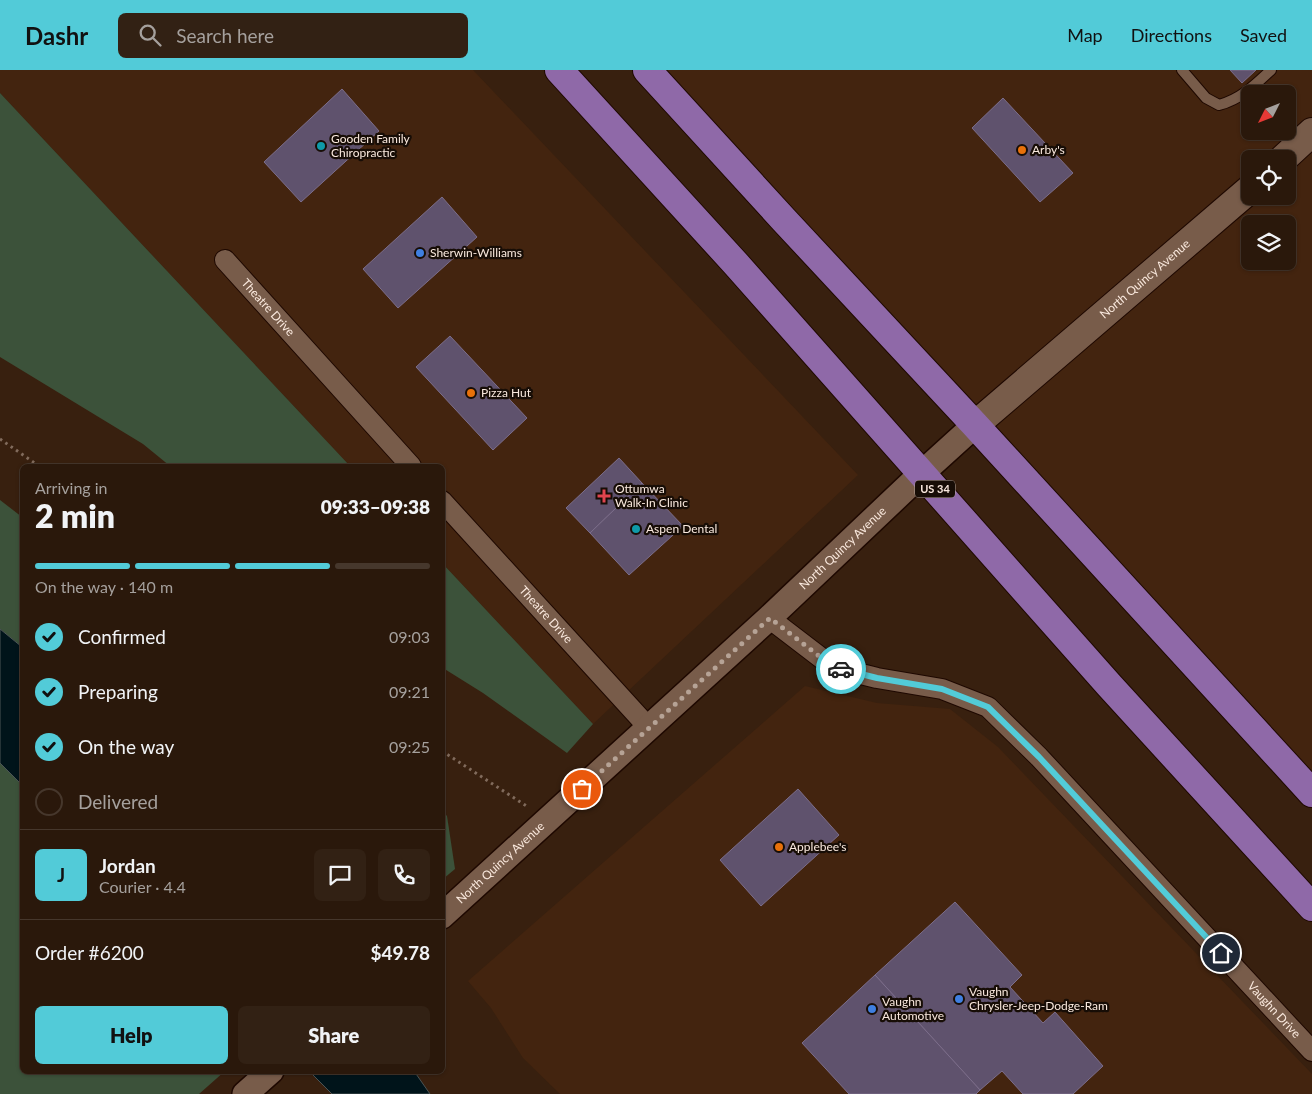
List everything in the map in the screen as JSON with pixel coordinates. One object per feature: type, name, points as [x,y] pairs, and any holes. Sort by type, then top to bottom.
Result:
[{"type":"main road","name":"US 34","points":[[559,70],[736,264],[1110,685],[1312,907]]},
{"type":"main road","points":[[647,70],[1312,794]]},
{"type":"main road","points":[[1293,150],[1312,132]]},
{"type":"main road","name":"North Quincy Avenue","points":[[975,425],[1241,197]]},
{"type":"street","name":"Theatre Drive","points":[[225,260],[409,464]]},
{"type":"street","name":"North Quincy Avenue","points":[[445,913],[770,618],[975,425]]},
{"type":"street","name":"Theatre Drive","points":[[445,504],[649,728]]},
{"type":"street","name":"Vaughn Drive","points":[[770,618],[833,667],[877,678],[942,689],[988,707],[1039,757],[1312,1052]]},
{"type":"street","points":[[245,1094],[268,1074]]},
{"type":"lane","points":[[1182,70],[1206,98],[1219,105],[1231,102],[1245,94],[1271,70]]},
{"type":"path","points":[[0,439],[36,464]]},
{"type":"path","points":[[445,752],[548,820]]},
{"type":"shaded area","points":[[0,70],[473,70],[858,475],[593,724],[445,566],[445,464],[348,464],[0,93]]},
{"type":"shaded area","points":[[650,70],[1312,70],[1312,793]]},
{"type":"shaded area","points":[[0,629],[20,645],[20,783],[0,763]]},
{"type":"shaded area","points":[[805,686],[877,703],[950,709],[998,747],[1312,1074],[1312,1094],[560,1094],[523,1058],[491,1008],[468,981]]},
{"type":"shaded area","points":[[312,1074],[416,1074],[430,1094],[332,1094]]},
{"type":"green space","points":[[0,93],[348,464],[168,464],[143,444],[0,357]]},
{"type":"green space","points":[[0,500],[20,515],[20,645],[0,629]]},
{"type":"green space","points":[[445,566],[593,724],[567,753],[483,693],[445,669]]},
{"type":"green space","points":[[0,763],[20,783],[20,1074],[222,1074],[199,1094],[0,1094]]},
{"type":"green space","points":[[445,814],[447,816],[455,869],[445,877]]},
{"type":"building","points":[[1230,70],[1256,70],[1242,83]]},
{"type":"building","name":"Gooden Family Chiropractic","points":[[342,89],[379,131],[301,202],[264,162]]},
{"type":"building","name":"Arby's","points":[[1003,98],[1073,173],[1040,202],[972,128]]},
{"type":"building","name":"Sherwin-Williams","points":[[442,197],[477,237],[398,308],[363,269]]},
{"type":"building","name":"Pizza Hut","points":[[450,336],[527,418],[493,450],[416,367]]},
{"type":"building","name":"Ottumwa Walk-In Clinic","points":[[619,458],[642,483],[590,533],[566,508]]},
{"type":"building","name":"Aspen Dental","points":[[642,483],[683,526],[629,575],[590,533]]},
{"type":"building","name":"Applebee's","points":[[798,789],[839,835],[761,906],[720,860]]},
{"type":"building","name":"Vaughn Chrysler-Jeep-Dodge-Ram","points":[[955,902],[1022,975],[1010,987],[1043,1023],[1055,1012],[1103,1066],[1073,1094],[1023,1094],[1002,1071],[980,1090],[875,975]]},
{"type":"building","name":"Vaughn Automotive","points":[[875,975],[980,1090],[976,1094],[849,1094],[802,1043]]},
{"type":"way so far","points":[[582,789],[770,618],[833,667],[841,669]]},
{"type":"place","name":"Gooden Family Chiropractic","points":[[321,146]]},
{"type":"place","name":"Arby's","points":[[1022,150]]},
{"type":"place","name":"Sherwin-Williams","points":[[420,253]]},
{"type":"place","name":"Pizza Hut","points":[[471,393]]},
{"type":"place","name":"Ottumwa Walk-In Clinic","points":[[604,496]]},
{"type":"place","name":"Aspen Dental","points":[[636,529]]},
{"type":"place","name":"Applebee's","points":[[779,847]]},
{"type":"place","name":"Vaughn Chrysler-Jeep-Dodge-Ram","points":[[959,999]]},
{"type":"place","name":"Vaughn Automotive","points":[[872,1009]]},
{"type":"route","points":[[841,669],[877,678],[942,689],[988,707],[1039,757],[1221,953]]}]
